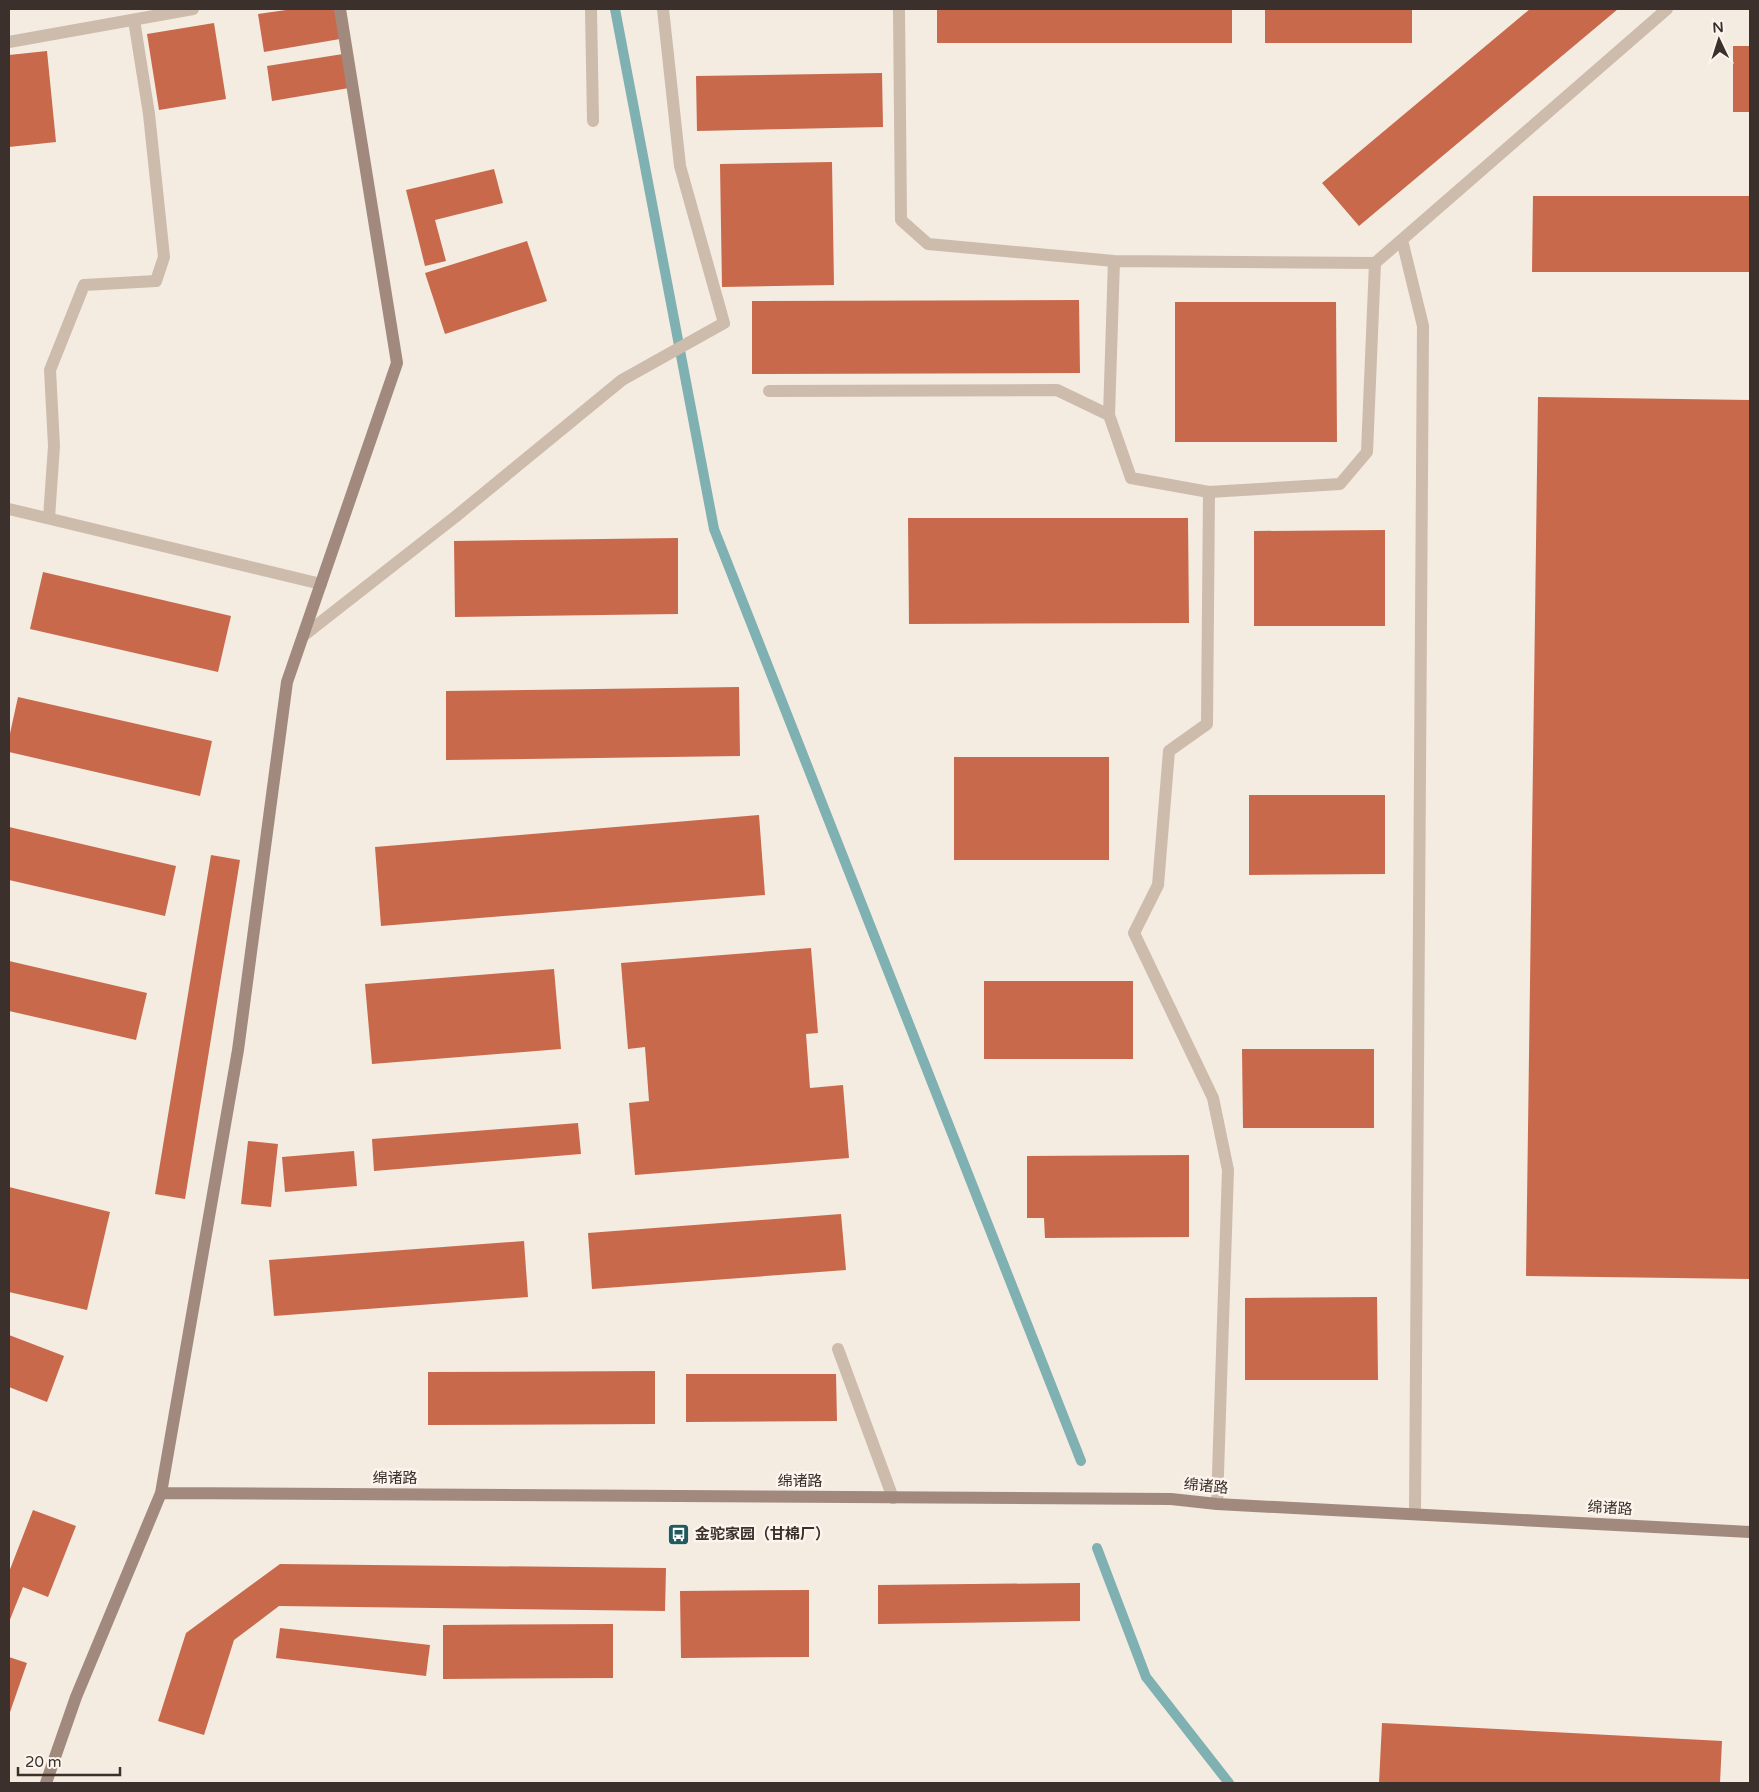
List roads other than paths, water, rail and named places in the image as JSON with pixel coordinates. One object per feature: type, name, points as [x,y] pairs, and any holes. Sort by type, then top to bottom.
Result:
[{"type":"street","points":[[9,42],[193,9]]},
{"type":"street","points":[[46,1783],[76,1697],[161,1493],[238,1050],[288,682],[397,363],[340,9]]},
{"type":"street","points":[[591,9],[593,121]]},
{"type":"street","points":[[303,636],[462,511],[622,380],[643,370],[692,339],[724,323],[680,166],[663,9]]},
{"type":"street","points":[[899,9],[901,220],[928,244],[1114,261],[1376,263],[1667,9]]},
{"type":"street","points":[[49,518],[54,446],[50,370],[84,285],[156,281],[164,258],[149,114],[134,20]]},
{"type":"street","points":[[1402,240],[1423,326],[1415,1513]]},
{"type":"street","points":[[1114,261],[1109,415],[1131,478],[1208,492],[1340,484],[1366,452],[1376,263]]},
{"type":"street","points":[[769,391],[1057,390],[1109,415]]},
{"type":"street","points":[[1208,492],[1207,724],[1169,751],[1158,886],[1134,933],[1213,1098],[1228,1170],[1217,1504]]},
{"type":"street","points":[[9,509],[321,584]]},
{"type":"street","points":[[838,1350],[893,1498]]},
{"type":"street","name":"绵诸路","points":[[161,1493],[1171,1500],[1750,1532]]},
{"type":"waterway","points":[[615,9],[714,529],[1081,1461]]},
{"type":"waterway","points":[[1097,1548],[1146,1677],[1229,1783]]},
{"type":"place","name":"金驼家园（甘棉厂）","points":[[679,1534]]}]
